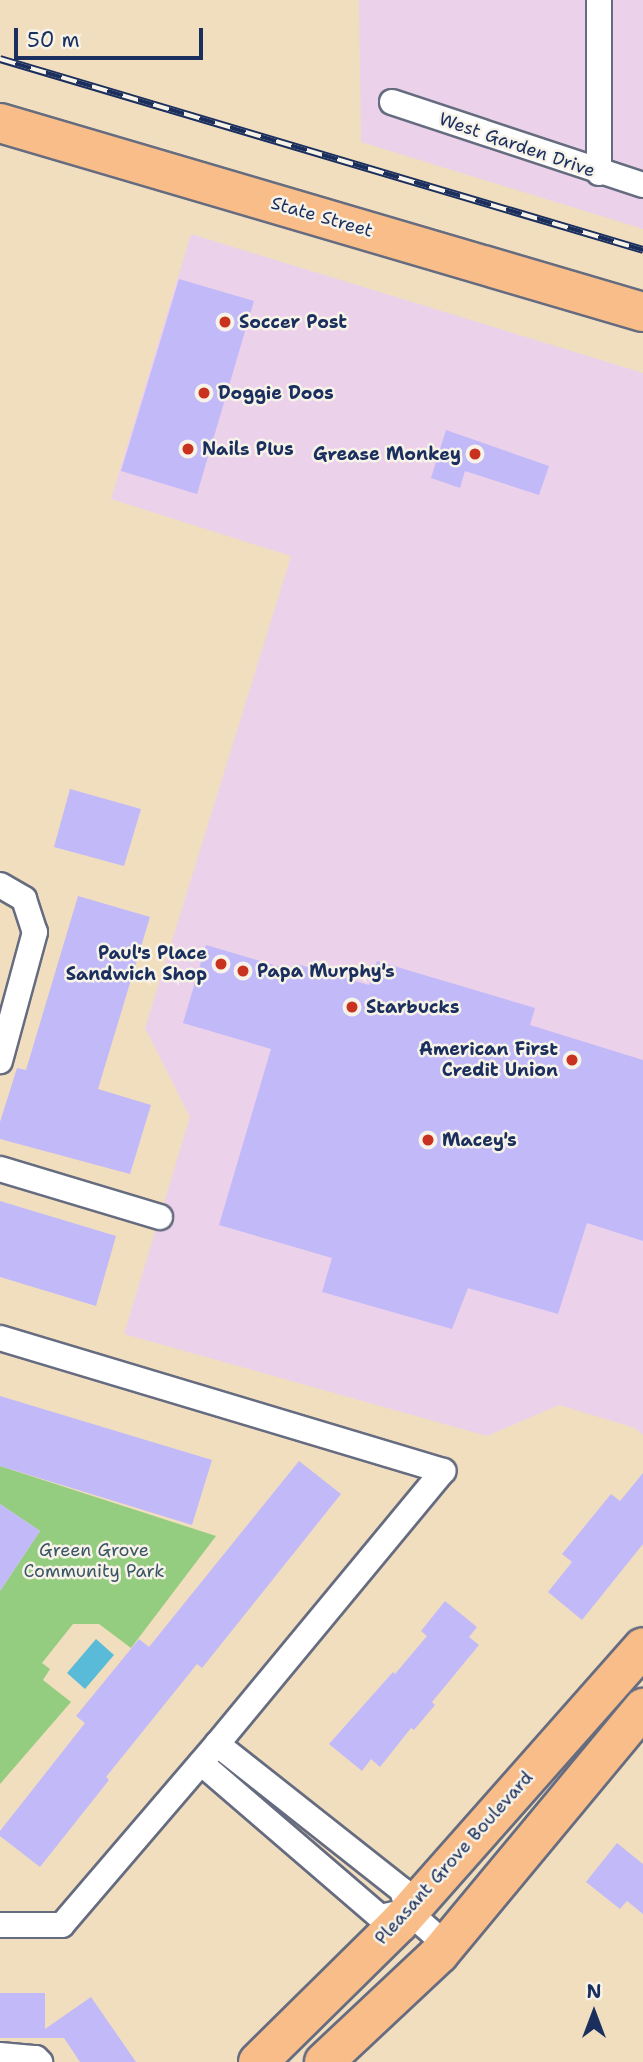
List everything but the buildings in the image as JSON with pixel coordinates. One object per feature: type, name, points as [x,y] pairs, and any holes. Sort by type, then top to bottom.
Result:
[{"type":"main road","name":"State Street","points":[[0,122],[643,312]]},
{"type":"main road","name":"Pleasant Grove Boulevard","points":[[258,2062],[408,1911],[643,1647]]},
{"type":"main road","points":[[324,2062],[446,1945],[643,1708]]},
{"type":"street","points":[[599,0],[599,173]]},
{"type":"street","name":"West Garden Drive","points":[[392,102],[643,186]]},
{"type":"street","points":[[0,886],[24,899],[35,932],[0,1061]]},
{"type":"street","points":[[0,1169],[160,1217]]},
{"type":"street","points":[[0,1338],[443,1471],[209,1754],[62,1925],[0,1925]]},
{"type":"street","points":[[209,1754],[364,1860],[402,1891],[408,1911],[446,1945]]},
{"type":"street","points":[[209,1754],[341,1884],[380,1917],[408,1911]]},
{"type":"street","points":[[341,1884],[364,1860]]},
{"type":"street","points":[[0,2055],[36,2059],[40,2062]]},
{"type":"shaded area","points":[[359,0],[643,0],[643,229],[361,142]]},
{"type":"shaded area","points":[[191,234],[643,373],[643,1435],[635,1428],[559,1405],[487,1436],[124,1334],[190,1117],[145,1028],[291,556],[111,499]]},
{"type":"green space","name":"Green Grove Community Park","points":[[0,1466],[216,1536],[131,1648],[99,1624],[73,1624],[42,1663],[50,1669],[43,1680],[71,1702],[0,1784],[0,1591],[40,1531],[0,1504]]},
{"type":"water","points":[[96,1639],[114,1655],[85,1689],[67,1673]]},
{"type":"railway","points":[[0,59],[643,250]]},
{"type":"place","name":"Soccer Post","points":[[225,322]]},
{"type":"place","name":"Doggie Doos","points":[[204,393]]},
{"type":"place","name":"Nails Plus","points":[[188,449]]},
{"type":"place","name":"Grease Monkey","points":[[475,454]]},
{"type":"place","name":"Paul's Place Sandwich Shop","points":[[221,964]]},
{"type":"place","name":"Papa Murphy's","points":[[243,971]]},
{"type":"place","name":"Starbucks","points":[[352,1007]]},
{"type":"place","name":"American First Credit Union","points":[[572,1060]]},
{"type":"place","name":"Macey's","points":[[428,1140]]}]
